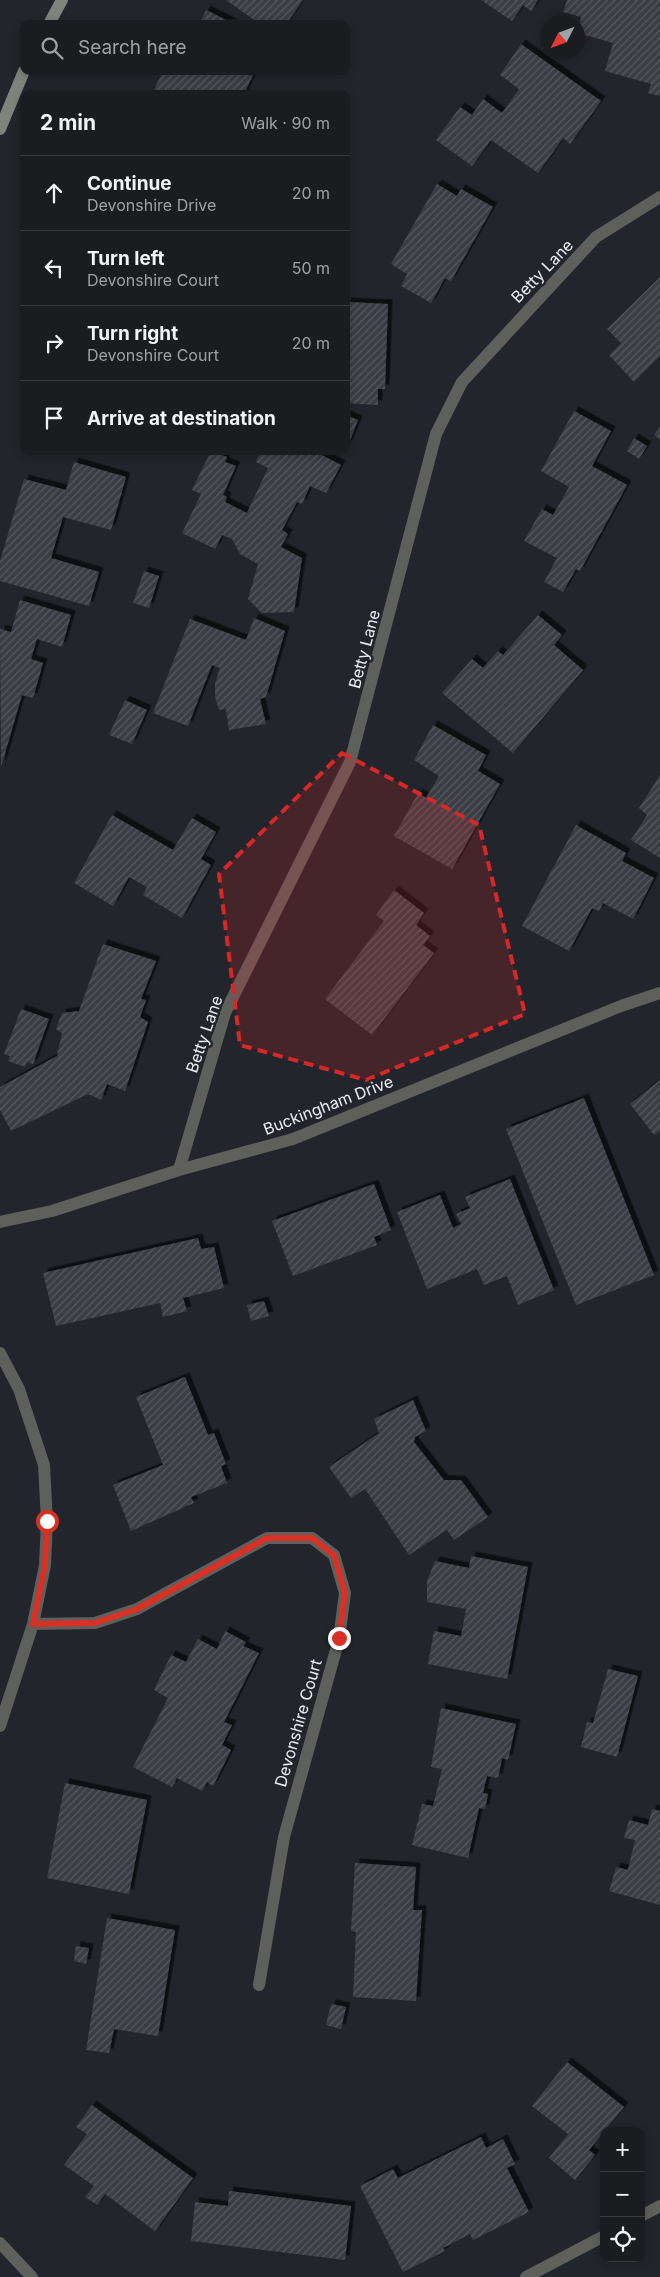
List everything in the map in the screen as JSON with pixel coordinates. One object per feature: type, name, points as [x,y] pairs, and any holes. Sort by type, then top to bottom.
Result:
[{"type":"main road","points":[[51,20],[62,0]]},
{"type":"main road","points":[[0,128],[22,75]]},
{"type":"street","name":"Betty Lane","points":[[179,1170],[225,1012],[350,762],[436,434],[462,382],[596,238],[660,197]]},
{"type":"street","name":"Buckingham Drive","points":[[0,1222],[52,1211],[179,1170],[293,1139],[620,1006],[660,993]]},
{"type":"street","points":[[0,1353],[19,1389],[44,1464],[47,1521],[45,1565],[33,1624],[0,1726]]},
{"type":"street","name":"Devonshire Court","points":[[33,1624],[95,1623],[137,1609],[267,1538],[312,1538],[334,1555],[345,1593],[339,1638],[284,1837],[259,1985]]},
{"type":"street","points":[[645,2214],[660,2206]]},
{"type":"street","points":[[526,2277],[600,2238]]},
{"type":"street","points":[[0,2243],[32,2277]]},
{"type":"highlighted area","points":[[342,753],[479,825],[525,1014],[366,1080],[240,1045],[219,874]]},
{"type":"building","points":[[226,0],[303,0],[289,20],[254,20]]},
{"type":"building","points":[[481,0],[538,0],[531,11],[523,5],[512,21]]},
{"type":"building","points":[[567,0],[660,0],[660,96],[648,93],[651,84],[605,71],[613,43],[585,35],[585,15],[574,15],[563,12]]},
{"type":"building","points":[[206,10],[226,20],[201,20]]},
{"type":"building","points":[[521,44],[540,58],[540,60],[543,60],[601,101],[570,144],[563,138],[538,173],[491,140],[472,166],[436,140],[460,107],[472,115],[483,99],[502,113],[519,89],[500,75]]},
{"type":"building","points":[[161,75],[253,75],[246,90],[154,90]]},
{"type":"building","points":[[437,184],[457,196],[461,189],[493,207],[451,281],[445,278],[431,303],[401,286],[407,274],[391,264]]},
{"type":"building","points":[[660,277],[660,356],[634,382],[609,355],[621,343],[607,329]]},
{"type":"building","points":[[350,302],[388,304],[385,389],[378,389],[378,405],[350,403]]},
{"type":"building","points":[[574,411],[611,431],[592,466],[627,485],[580,571],[576,569],[563,592],[544,582],[557,558],[524,541],[542,509],[553,515],[569,487],[541,471]]},
{"type":"building","points":[[350,417],[358,420],[350,440]]},
{"type":"building","points":[[660,427],[660,439],[654,435]]},
{"type":"building","points":[[634,438],[647,446],[639,459],[627,451]]},
{"type":"building","points":[[209,455],[227,457],[225,462],[236,466],[223,495],[227,497],[225,502],[247,513],[268,468],[256,462],[259,455],[322,455],[341,465],[326,493],[310,486],[302,504],[297,502],[282,530],[288,534],[281,547],[302,558],[294,612],[262,613],[248,599],[258,564],[240,554],[232,539],[222,535],[215,549],[182,533],[201,494],[192,490]]},
{"type":"building","points":[[74,462],[126,477],[111,530],[63,517],[51,558],[99,572],[89,606],[0,581],[0,561],[24,479],[66,490]]},
{"type":"building","points":[[144,571],[159,576],[149,608],[133,603]]},
{"type":"building","points":[[20,600],[71,615],[62,647],[37,639],[31,659],[43,663],[33,698],[22,695],[1,767],[0,629],[11,632]]},
{"type":"building","points":[[538,615],[562,635],[554,645],[583,670],[513,753],[442,693],[472,659],[483,668],[498,651],[503,655]]},
{"type":"building","points":[[254,618],[285,631],[266,697],[260,699],[266,724],[229,730],[226,709],[219,710],[215,697],[215,683],[220,668],[212,665],[188,726],[153,713],[190,619],[246,640]]},
{"type":"building","points":[[125,700],[147,710],[132,744],[109,735]]},
{"type":"building","points":[[433,725],[486,755],[478,771],[500,784],[452,869],[394,836],[418,793],[426,798],[439,776],[414,760]]},
{"type":"building","points":[[660,775],[660,858],[631,840],[647,815],[639,808]]},
{"type":"building","points":[[112,815],[173,850],[192,818],[216,832],[201,859],[211,865],[182,918],[143,895],[147,887],[129,877],[113,906],[74,883]]},
{"type":"building","points":[[576,825],[626,853],[622,861],[654,878],[633,919],[603,903],[599,911],[592,908],[569,951],[522,926]]},
{"type":"building","points":[[394,890],[424,913],[416,925],[430,936],[423,945],[434,953],[372,1035],[325,999],[384,921],[376,915]]},
{"type":"building","points":[[103,944],[156,961],[141,999],[146,1000],[140,1017],[148,1022],[125,1091],[107,1084],[101,1100],[88,1094],[11,1131],[0,1110],[0,1087],[57,1056],[62,1033],[56,1029],[62,1013],[79,1011]]},
{"type":"building","points":[[21,1009],[49,1019],[33,1064],[27,1062],[25,1067],[8,1061],[10,1056],[4,1054]]},
{"type":"building","points":[[660,1080],[660,1131],[654,1135],[630,1104]]},
{"type":"building","points":[[584,1098],[654,1275],[576,1305],[506,1129]]},
{"type":"building","points":[[510,1179],[554,1290],[518,1305],[507,1276],[484,1285],[477,1269],[427,1289],[397,1212],[440,1195],[453,1228],[461,1224],[456,1214],[470,1208],[465,1197]]},
{"type":"building","points":[[374,1184],[391,1230],[374,1237],[377,1245],[293,1276],[272,1221]]},
{"type":"building","points":[[198,1238],[201,1249],[214,1247],[224,1288],[183,1298],[187,1311],[163,1317],[160,1303],[56,1326],[43,1273]]},
{"type":"building","points":[[264,1301],[269,1316],[251,1321],[247,1305]]},
{"type":"building","points":[[185,1377],[208,1435],[214,1433],[226,1464],[221,1466],[227,1483],[191,1497],[194,1503],[131,1531],[113,1485],[163,1465],[136,1397]]},
{"type":"building","points":[[413,1400],[426,1431],[415,1437],[414,1442],[444,1480],[461,1480],[488,1517],[454,1540],[447,1530],[409,1555],[365,1489],[351,1498],[329,1467],[379,1433],[374,1419]]},
{"type":"building","points":[[471,1556],[528,1567],[507,1679],[428,1664],[434,1631],[461,1636],[466,1609],[427,1602],[427,1581],[435,1561],[469,1568]]},
{"type":"building","points":[[225,1631],[246,1642],[243,1646],[259,1653],[224,1722],[232,1725],[222,1745],[231,1750],[213,1786],[207,1782],[202,1791],[177,1778],[172,1787],[133,1767],[168,1698],[154,1690],[171,1655],[186,1662],[198,1639],[217,1649]]},
{"type":"building","points":[[608,1669],[638,1676],[617,1757],[581,1747],[587,1722],[593,1723]]},
{"type":"building","points":[[441,1708],[516,1724],[508,1760],[502,1758],[498,1778],[487,1776],[483,1793],[488,1794],[485,1809],[479,1808],[468,1858],[412,1845],[422,1804],[433,1806],[442,1769],[431,1767]]},
{"type":"building","points":[[65,1783],[147,1800],[129,1894],[47,1878]]},
{"type":"building","points":[[652,1809],[660,1811],[660,1905],[609,1891],[616,1867],[628,1870],[635,1840],[624,1838],[629,1820],[648,1825]]},
{"type":"building","points":[[355,1863],[416,1867],[413,1910],[422,1910],[416,2001],[353,1997],[356,1932],[351,1931]]},
{"type":"building","points":[[107,1918],[175,1930],[158,2036],[114,2029],[109,2053],[86,2050]]},
{"type":"building","points":[[76,1946],[89,1948],[86,1964],[74,1961]]},
{"type":"building","points":[[331,2004],[346,2007],[341,2029],[326,2025]]},
{"type":"building","points":[[567,2062],[624,2107],[608,2127],[600,2127],[600,2136],[589,2150],[595,2155],[575,2180],[549,2158],[568,2134],[532,2106]]},
{"type":"building","points":[[92,2105],[193,2178],[155,2231],[105,2194],[97,2205],[85,2197],[94,2186],[64,2165],[87,2134],[76,2127]]},
{"type":"building","points":[[481,2137],[486,2148],[503,2139],[515,2164],[507,2168],[529,2212],[473,2240],[470,2234],[443,2248],[445,2251],[403,2272],[360,2186],[393,2169],[398,2178]]},
{"type":"building","points":[[229,2191],[351,2206],[345,2260],[191,2241],[195,2202],[228,2206]]},
{"type":"route","points":[[47,1521],[45,1565],[33,1624],[95,1623],[137,1609],[267,1538],[312,1538],[334,1555],[345,1593],[339,1638]]}]
